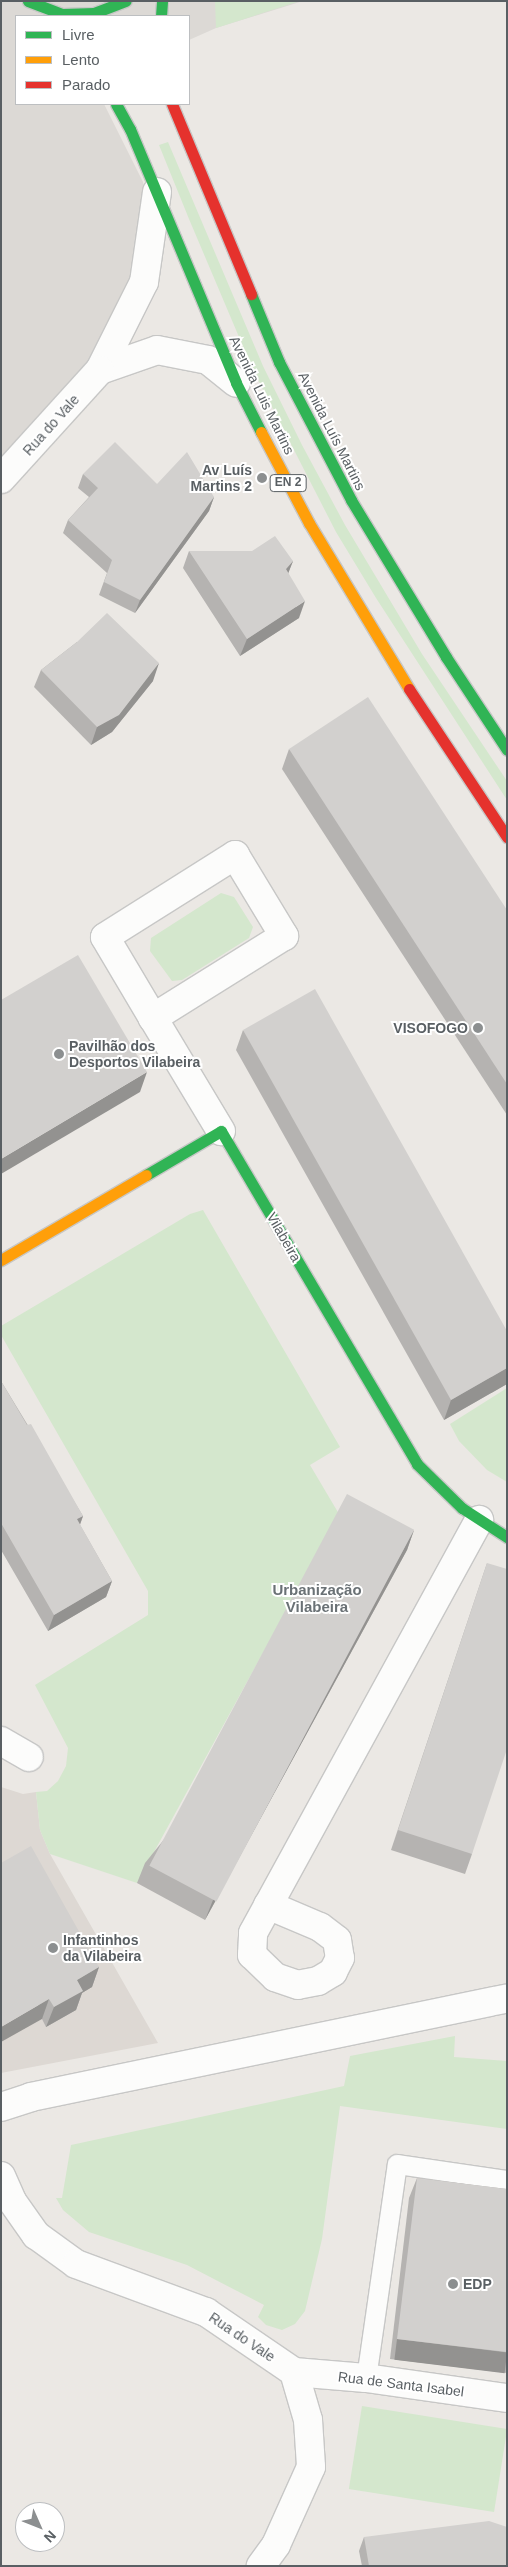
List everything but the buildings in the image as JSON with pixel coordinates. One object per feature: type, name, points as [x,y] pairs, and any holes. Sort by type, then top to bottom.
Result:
[{"type":"main road","points":[[30,3],[62,14],[94,13],[126,1]]},
{"type":"main road","points":[[161,15],[162,1]]},
{"type":"main road","points":[[30,3],[47,15]]},
{"type":"main road","name":"Avenida Luis Martins","points":[[116,105],[157,192],[236,383],[314,532],[405,683],[507,837]]},
{"type":"main road","name":"Avenida Luís Martins","points":[[172,105],[279,362],[351,500],[446,657],[507,750]]},
{"type":"main road","points":[[1,1260],[221,1130]]},
{"type":"main road","name":"Vilabeira","points":[[221,1130],[417,1464],[462,1508],[507,1537]]},
{"type":"street","points":[[100,370],[144,282],[157,192]]},
{"type":"street","points":[[100,370],[156,350],[208,360],[236,383]]},
{"type":"street","name":"Rua do Vale","points":[[1,479],[100,370]]},
{"type":"street","points":[[153,1018],[284,936],[235,855],[105,937],[153,1018],[221,1130]]},
{"type":"street","points":[[268,1905],[479,1520]]},
{"type":"street","points":[[1,1741],[28,1756]]},
{"type":"street","points":[[1,2107],[31,2097],[507,1998]]},
{"type":"street","name":"Rua do Vale","points":[[1,2176],[12,2201],[36,2235],[76,2264],[206,2312],[294,2372]]},
{"type":"street","points":[[261,2566],[276,2545],[311,2467],[308,2420],[294,2372]]},
{"type":"street","name":"Rua de Santa Isabel","points":[[294,2372],[366,2378],[507,2398]]},
{"type":"lane","points":[[366,2378],[397,2164],[507,2180]]},
{"type":"shaded area","points":[[1,1],[303,1],[216,28],[190,40],[190,15],[15,15],[15,105],[104,105],[143,182],[152,287],[1,491]]},
{"type":"shaded area","name":"Infantinhos da Vilabeira","points":[[1,1787],[23,1794],[36,1792],[40,1830],[50,1854],[158,2043],[1,2073]]},
{"type":"green space","points":[[215,1],[300,1],[216,28]]},
{"type":"green space","points":[[168,142],[263,366],[302,445],[345,525],[422,654],[507,781],[507,800],[376,598],[336,532],[253,370],[159,145]]},
{"type":"green space","points":[[221,893],[234,897],[253,927],[249,938],[182,980],[172,981],[150,951],[151,938]]},
{"type":"green space","points":[[203,1210],[340,1447],[310,1465],[339,1514],[137,1883],[50,1854],[40,1830],[36,1792],[47,1791],[58,1781],[66,1766],[68,1748],[35,1685],[148,1615],[148,1591],[1,1335],[1,1326],[190,1214]]},
{"type":"green space","points":[[507,1388],[507,1482],[487,1470],[459,1441],[450,1424]]},
{"type":"green space","points":[[455,2036],[454,2057],[507,2061],[507,2129],[340,2106],[322,2239],[305,2311],[295,2324],[282,2330],[266,2325],[258,2317],[264,2305],[187,2265],[89,2232],[63,2210],[56,2198],[62,2198],[71,2145],[344,2086],[350,2056]]},
{"type":"green space","points":[[362,2406],[507,2429],[494,2512],[349,2489]]},
{"type":"traffic: fast","points":[[28,1],[62,14],[94,13],[126,1]]},
{"type":"traffic: fast","points":[[161,15],[162,1]]},
{"type":"traffic: fast","points":[[117,105],[130,129],[236,383],[261,432]]},
{"type":"traffic: fast","points":[[251,294],[279,362],[351,500],[446,657],[507,750]]},
{"type":"traffic: fast","points":[[146,1175],[221,1131],[417,1464],[462,1508],[507,1537]]},
{"type":"traffic: slow","points":[[261,432],[309,523],[409,689]]},
{"type":"traffic: slow","points":[[1,1260],[146,1175]]},
{"type":"traffic: jam","points":[[172,105],[251,294]]},
{"type":"traffic: jam","points":[[409,689],[507,837]]},
{"type":"place","name":"Av Luís Martins 2","points":[[262,478]]},
{"type":"place","name":"VISOFOGO","points":[[478,1028]]},
{"type":"place","name":"Pavilhão dos Desportos Vilabeira","points":[[59,1054]]},
{"type":"place","name":"Infantinhos da Vilabeira","points":[[53,1948]]},
{"type":"place","name":"EDP","points":[[453,2284]]},
{"type":"district","name":"Urbanização Vilabeira","points":[[317,1598]]}]
